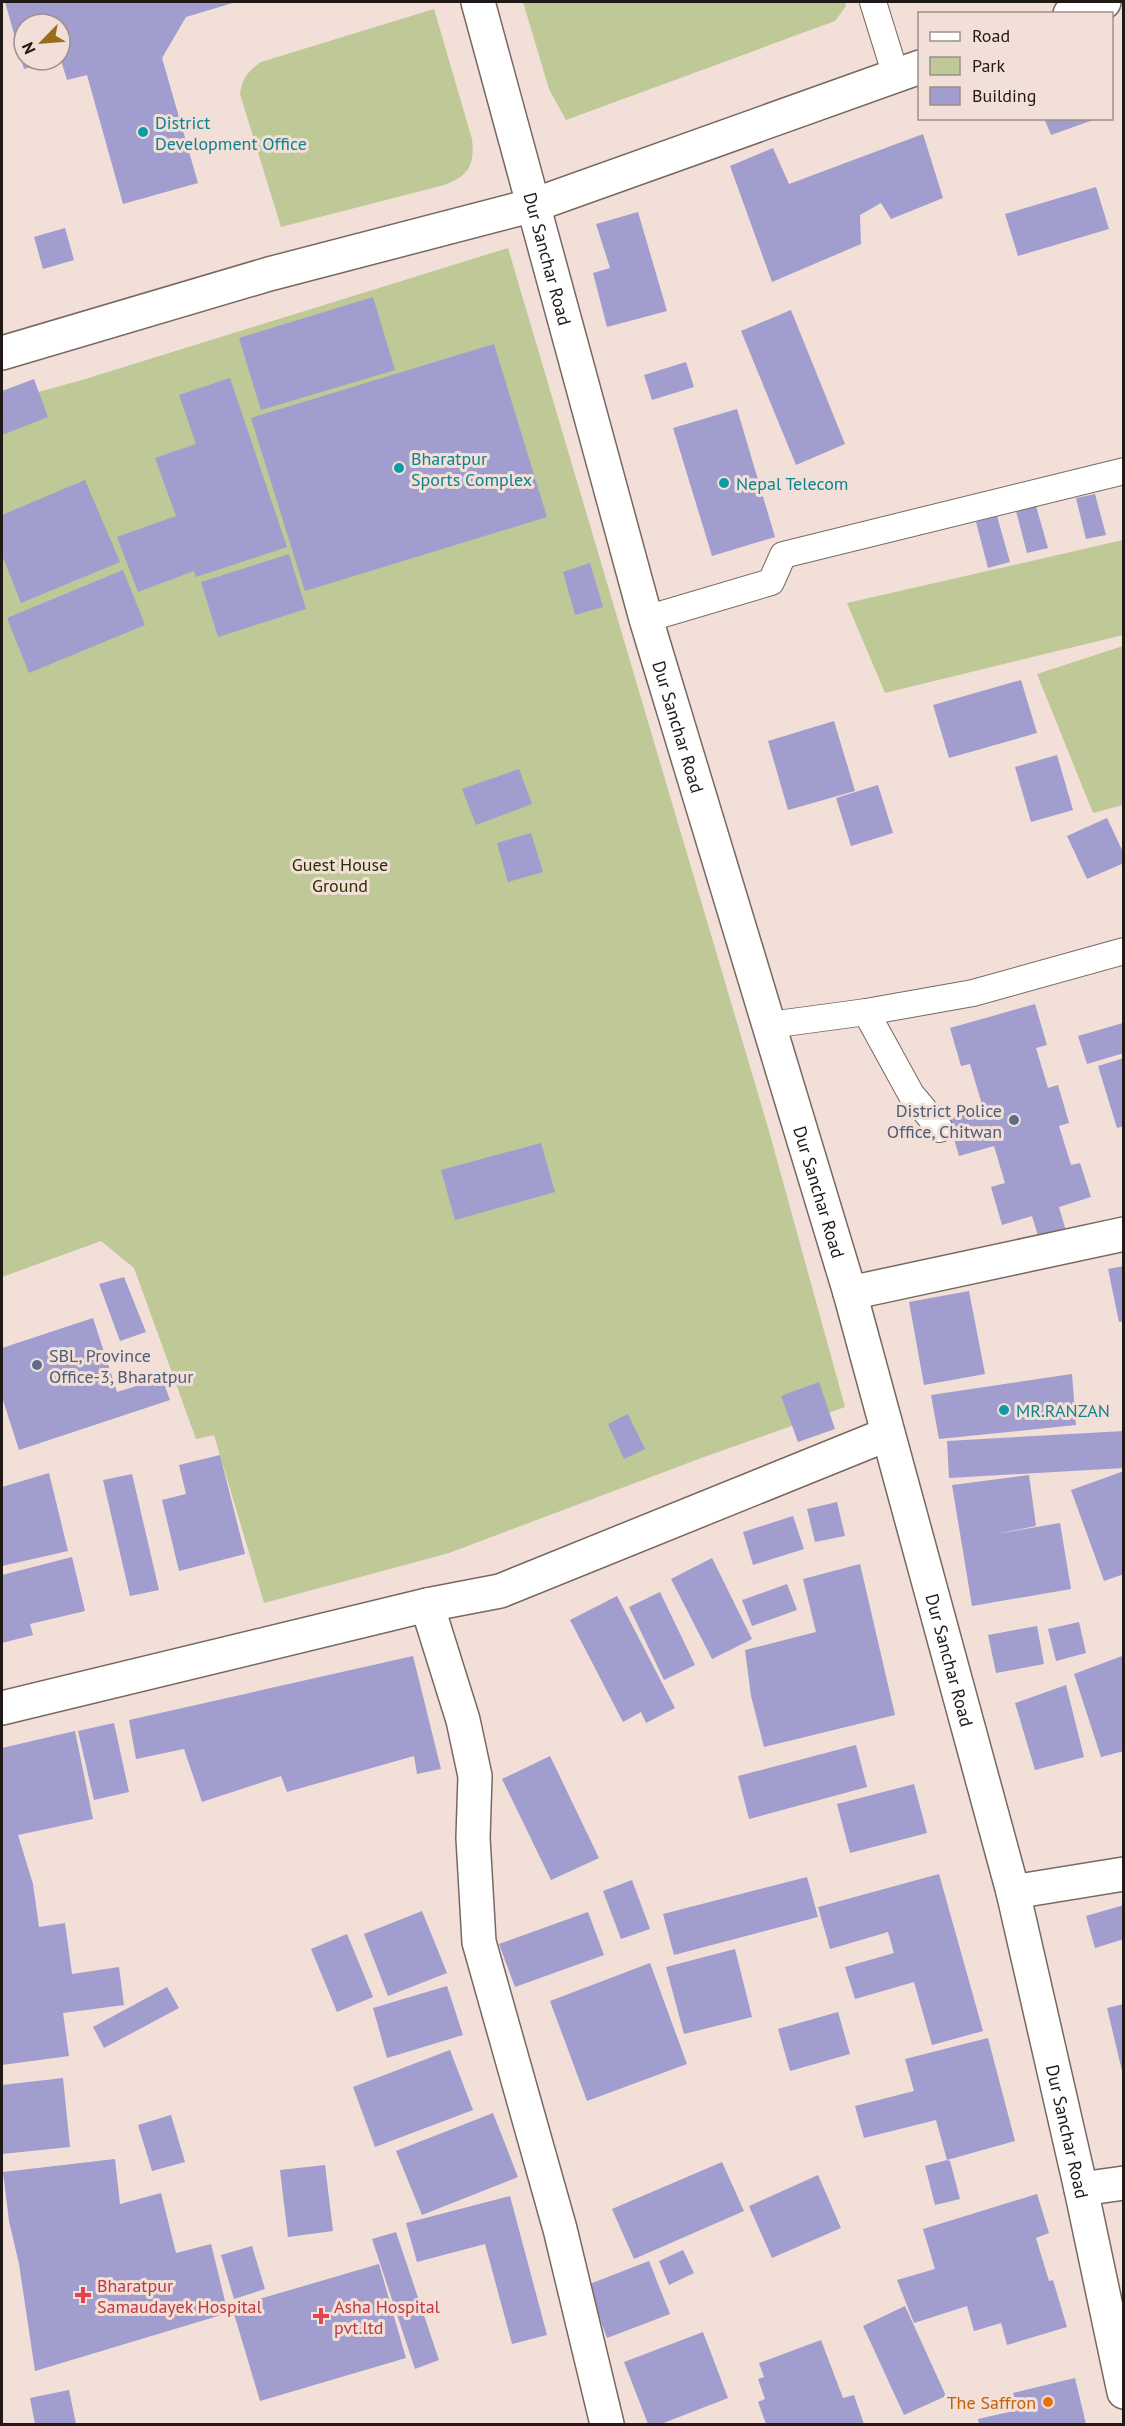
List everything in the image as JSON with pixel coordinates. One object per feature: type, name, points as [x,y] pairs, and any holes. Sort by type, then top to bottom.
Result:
[{"type":"street","name":"Dur Sanchar Road","points":[[478,2],[646,619],[850,1293],[1013,1892],[1081,2189],[1124,2392]]},
{"type":"street","points":[[1076,12],[1104,2]]},
{"type":"street","points":[[2,353],[269,274],[534,205],[908,72]]},
{"type":"street","points":[[850,1293],[1124,1234]]},
{"type":"street","points":[[2,1708],[427,1605],[500,1591],[888,1434]]},
{"type":"street","points":[[427,1605],[464,1720],[475,1776],[473,1838],[479,1942],[560,2229],[593,2371],[608,2424]]},
{"type":"street","points":[[1013,1892],[1124,1874]]},
{"type":"street","points":[[1081,2189],[1124,2183]]},
{"type":"lane","points":[[873,2],[908,72]]},
{"type":"lane","points":[[646,619],[771,582],[783,555],[1124,471]]},
{"type":"lane","points":[[770,1025],[866,1012],[973,993],[1124,951]]},
{"type":"lane","points":[[866,1012],[911,1094],[940,1129]]},
{"type":"green space","points":[[523,2],[845,2],[846,6],[835,21],[566,120],[549,89]]},
{"type":"green space","points":[[434,9],[472,139],[472,156],[468,169],[459,178],[444,185],[281,227],[240,94],[246,75],[261,62]]},
{"type":"green space","name":"Guest House Ground","points":[[508,248],[769,1131],[845,1407],[704,1457],[449,1553],[264,1603],[214,1435],[196,1439],[134,1268],[101,1241],[2,1277],[2,402],[82,380]]},
{"type":"green space","points":[[1123,540],[1123,635],[885,693],[847,603]]},
{"type":"green space","points":[[1123,646],[1123,805],[1093,813],[1037,674]]},
{"type":"building","name":"District Development Office","points":[[5,2],[236,2],[186,17],[162,58],[198,183],[123,204],[87,75],[67,80],[65,72],[72,72],[72,12],[12,12],[12,27]]},
{"type":"building","points":[[1045,120],[1093,120],[1051,135]]},
{"type":"building","points":[[923,134],[943,198],[891,219],[881,203],[860,215],[861,244],[772,282],[730,166],[773,148],[789,184]]},
{"type":"building","points":[[1096,187],[1109,229],[1018,256],[1005,214]]},
{"type":"building","points":[[638,212],[667,311],[607,327],[593,273],[610,268],[596,224]]},
{"type":"building","points":[[65,228],[74,260],[43,269],[34,237]]},
{"type":"building","points":[[373,297],[395,370],[261,410],[239,338]]},
{"type":"building","points":[[791,310],[845,444],[796,465],[741,331]]},
{"type":"building","name":"Bharatpur Sports Complex","points":[[494,344],[547,517],[305,591],[251,418]]},
{"type":"building","points":[[686,362],[694,387],[652,400],[644,375]]},
{"type":"building","points":[[230,378],[287,547],[196,577],[194,571],[138,592],[117,537],[176,516],[155,458],[196,444],[179,395]]},
{"type":"building","points":[[34,379],[48,417],[2,435],[2,391]]},
{"type":"building","name":"Nepal Telecom","points":[[737,409],[775,537],[712,556],[673,428]]},
{"type":"building","points":[[85,480],[120,562],[21,603],[2,555],[2,515]]},
{"type":"building","points":[[1095,494],[1106,535],[1086,539],[1076,498]]},
{"type":"building","points":[[1036,506],[1048,548],[1027,553],[1016,511]]},
{"type":"building","points":[[997,516],[1010,562],[988,568],[976,522]]},
{"type":"building","points":[[289,554],[306,609],[218,637],[201,582]]},
{"type":"building","points":[[590,563],[603,607],[575,615],[563,572]]},
{"type":"building","points":[[123,570],[145,625],[29,673],[7,618]]},
{"type":"building","points":[[1021,680],[1037,733],[949,758],[933,705]]},
{"type":"building","points":[[834,721],[855,791],[788,810],[768,741]]},
{"type":"building","points":[[1057,755],[1073,810],[1031,822],[1015,767]]},
{"type":"building","points":[[519,769],[532,804],[476,825],[462,789]]},
{"type":"building","points":[[878,785],[893,833],[851,846],[836,798]]},
{"type":"building","points":[[1107,818],[1124,854],[1124,863],[1087,879],[1067,836]]},
{"type":"building","points":[[531,833],[543,872],[508,882],[497,843]]},
{"type":"building","points":[[1035,1004],[1047,1045],[1036,1048],[1048,1088],[1058,1085],[1069,1123],[1059,1126],[1071,1165],[1080,1163],[1091,1197],[1059,1207],[1066,1231],[1039,1239],[1032,1216],[1002,1225],[991,1187],[1005,1183],[994,1146],[959,1156],[948,1119],[983,1108],[970,1064],[961,1066],[950,1028]]},
{"type":"building","points":[[1123,1023],[1124,1053],[1087,1064],[1078,1036]]},
{"type":"building","points":[[1124,1058],[1124,1126],[1117,1128],[1098,1066]]},
{"type":"building","points":[[541,1143],[555,1192],[455,1220],[441,1170]]},
{"type":"building","points":[[1124,1266],[1124,1321],[1119,1322],[1108,1269]]},
{"type":"building","points":[[124,1277],[146,1332],[120,1341],[99,1284]]},
{"type":"building","points":[[969,1291],[985,1374],[924,1385],[909,1302]]},
{"type":"building","points":[[93,1318],[117,1392],[162,1378],[170,1400],[19,1450],[2,1397],[2,1348]]},
{"type":"building","name":"MR.RANZAN","points":[[1072,1374],[1076,1425],[939,1439],[931,1395]]},
{"type":"building","points":[[819,1382],[835,1429],[798,1442],[781,1396]]},
{"type":"building","points":[[628,1414],[645,1449],[624,1459],[608,1424]]},
{"type":"building","points":[[1124,1431],[1124,1468],[949,1478],[947,1441]]},
{"type":"building","points":[[220,1455],[245,1554],[179,1571],[162,1500],[186,1494],[179,1465]]},
{"type":"building","points":[[1124,1471],[1124,1574],[1104,1581],[1071,1490]]},
{"type":"building","points":[[49,1473],[68,1551],[2,1566],[2,1487]]},
{"type":"building","points":[[132,1474],[159,1590],[130,1596],[103,1480]]},
{"type":"building","points":[[1029,1475],[1036,1526],[996,1534],[1060,1523],[1071,1589],[972,1606],[952,1485]]},
{"type":"building","points":[[837,1502],[845,1536],[815,1542],[807,1509]]},
{"type":"building","points":[[793,1516],[804,1549],[753,1565],[743,1532]]},
{"type":"building","points":[[72,1557],[85,1611],[30,1624],[33,1635],[2,1643],[2,1575]]},
{"type":"building","points":[[712,1558],[752,1639],[712,1659],[671,1579]]},
{"type":"building","points":[[860,1564],[895,1715],[764,1747],[751,1696],[745,1650],[816,1632],[803,1579]]},
{"type":"building","points":[[787,1584],[797,1610],[752,1626],[742,1600]]},
{"type":"building","points":[[660,1592],[695,1665],[664,1680],[629,1607]]},
{"type":"building","points":[[617,1596],[675,1708],[646,1723],[641,1712],[623,1722],[570,1620]]},
{"type":"building","points":[[1079,1622],[1086,1653],[1056,1661],[1048,1629]]},
{"type":"building","points":[[1037,1626],[1044,1664],[996,1673],[988,1635]]},
{"type":"building","points":[[413,1656],[441,1769],[417,1774],[414,1756],[287,1792],[281,1776],[202,1802],[184,1749],[136,1759],[129,1720]]},
{"type":"building","points":[[1122,1656],[1124,1751],[1101,1757],[1074,1674]]},
{"type":"building","points":[[1066,1685],[1084,1757],[1035,1770],[1015,1703]]},
{"type":"building","points":[[114,1723],[129,1792],[94,1800],[78,1731]]},
{"type":"building","points":[[75,1731],[93,1819],[18,1835],[33,1884],[39,1927],[65,1923],[72,1974],[119,1967],[124,2005],[63,2013],[69,2056],[2,2065],[2,1748]]},
{"type":"building","points":[[856,1745],[867,1787],[749,1819],[738,1776]]},
{"type":"building","points":[[550,1756],[599,1858],[551,1880],[502,1779]]},
{"type":"building","points":[[914,1784],[927,1833],[850,1853],[837,1804]]},
{"type":"building","points":[[939,1874],[983,2031],[932,2045],[914,1982],[855,1999],[845,1967],[894,1953],[888,1932],[830,1949],[818,1907]]},
{"type":"building","points":[[807,1877],[818,1917],[674,1955],[663,1914]]},
{"type":"building","points":[[632,1880],[650,1929],[621,1939],[603,1891]]},
{"type":"building","points":[[1124,1905],[1124,1939],[1095,1948],[1086,1916]]},
{"type":"building","points":[[422,1911],[447,1973],[388,1996],[364,1934]]},
{"type":"building","points":[[588,1912],[604,1955],[515,1987],[499,1944]]},
{"type":"building","points":[[347,1934],[373,1997],[337,2012],[311,1949]]},
{"type":"building","points":[[735,1949],[752,2017],[684,2034],[666,1967]]},
{"type":"building","points":[[650,1963],[687,2064],[587,2101],[550,2001]]},
{"type":"building","points":[[447,1986],[463,2035],[387,2058],[373,2008]]},
{"type":"building","points":[[167,1987],[179,2008],[104,2048],[93,2027]]},
{"type":"building","points":[[1124,2004],[1124,2075],[1123,2075],[1107,2008]]},
{"type":"building","points":[[838,2012],[850,2054],[790,2071],[778,2029]]},
{"type":"building","points":[[988,2038],[1015,2141],[947,2160],[936,2120],[864,2138],[855,2106],[914,2091],[905,2059]]},
{"type":"building","points":[[450,2050],[473,2110],[375,2147],[353,2087]]},
{"type":"building","points":[[63,2078],[70,2147],[2,2154],[2,2085]]},
{"type":"building","points":[[493,2113],[518,2177],[422,2215],[396,2151]]},
{"type":"building","points":[[171,2115],[185,2162],[152,2171],[138,2125]]},
{"type":"building","points":[[115,2159],[120,2204],[161,2193],[176,2253],[211,2244],[228,2313],[35,2371],[19,2264],[9,2221],[3,2172]]},
{"type":"building","points":[[950,2161],[960,2199],[935,2205],[925,2166]]},
{"type":"building","points":[[722,2162],[744,2211],[634,2259],[612,2209]]},
{"type":"building","points":[[325,2165],[333,2231],[288,2237],[280,2170]]},
{"type":"building","points":[[818,2175],[841,2228],[772,2258],[749,2206]]},
{"type":"building","points":[[1037,2194],[1049,2233],[1036,2238],[1049,2281],[1053,2280],[1067,2327],[1007,2345],[1001,2323],[974,2331],[967,2306],[914,2323],[897,2280],[935,2269],[923,2229]]},
{"type":"building","points":[[510,2196],[547,2335],[512,2344],[485,2244],[417,2262],[406,2223]]},
{"type":"building","points":[[396,2232],[439,2360],[415,2369],[372,2239]]},
{"type":"building","points":[[252,2246],[265,2289],[234,2299],[221,2255]]},
{"type":"building","points":[[683,2250],[694,2273],[669,2285],[659,2261]]},
{"type":"building","points":[[649,2261],[670,2314],[607,2338],[587,2285]]},
{"type":"building","points":[[379,2264],[406,2358],[260,2401],[232,2307]]},
{"type":"building","points":[[905,2306],[946,2396],[904,2415],[863,2326]]},
{"type":"building","points":[[703,2332],[728,2398],[661,2424],[648,2424],[624,2362]]},
{"type":"building","points":[[821,2340],[843,2398],[854,2395],[864,2424],[766,2424],[758,2402],[765,2399],[758,2379],[764,2377],[759,2363]]},
{"type":"building","name":"The Saffron","points":[[1075,2378],[1086,2424],[979,2424],[978,2419],[1018,2410],[1013,2393]]},
{"type":"building","points":[[69,2390],[76,2424],[35,2424],[30,2398]]},
{"type":"place","name":"District Development Office","points":[[143,132]]},
{"type":"place","name":"Bharatpur Sports Complex","points":[[399,468]]},
{"type":"place","name":"Nepal Telecom","points":[[724,483]]},
{"type":"place","name":"District Police Office, Chitwan","points":[[1014,1120]]},
{"type":"place","name":"SBL, Province Office-3, Bharatpur","points":[[37,1365]]},
{"type":"place","name":"MR.RANZAN","points":[[1004,1410]]},
{"type":"place","name":"Bharatpur Samaudayek Hospital","points":[[83,2295]]},
{"type":"place","name":"Asha Hospital pvt.ltd","points":[[321,2316]]},
{"type":"place","name":"The Saffron","points":[[1048,2402]]}]
